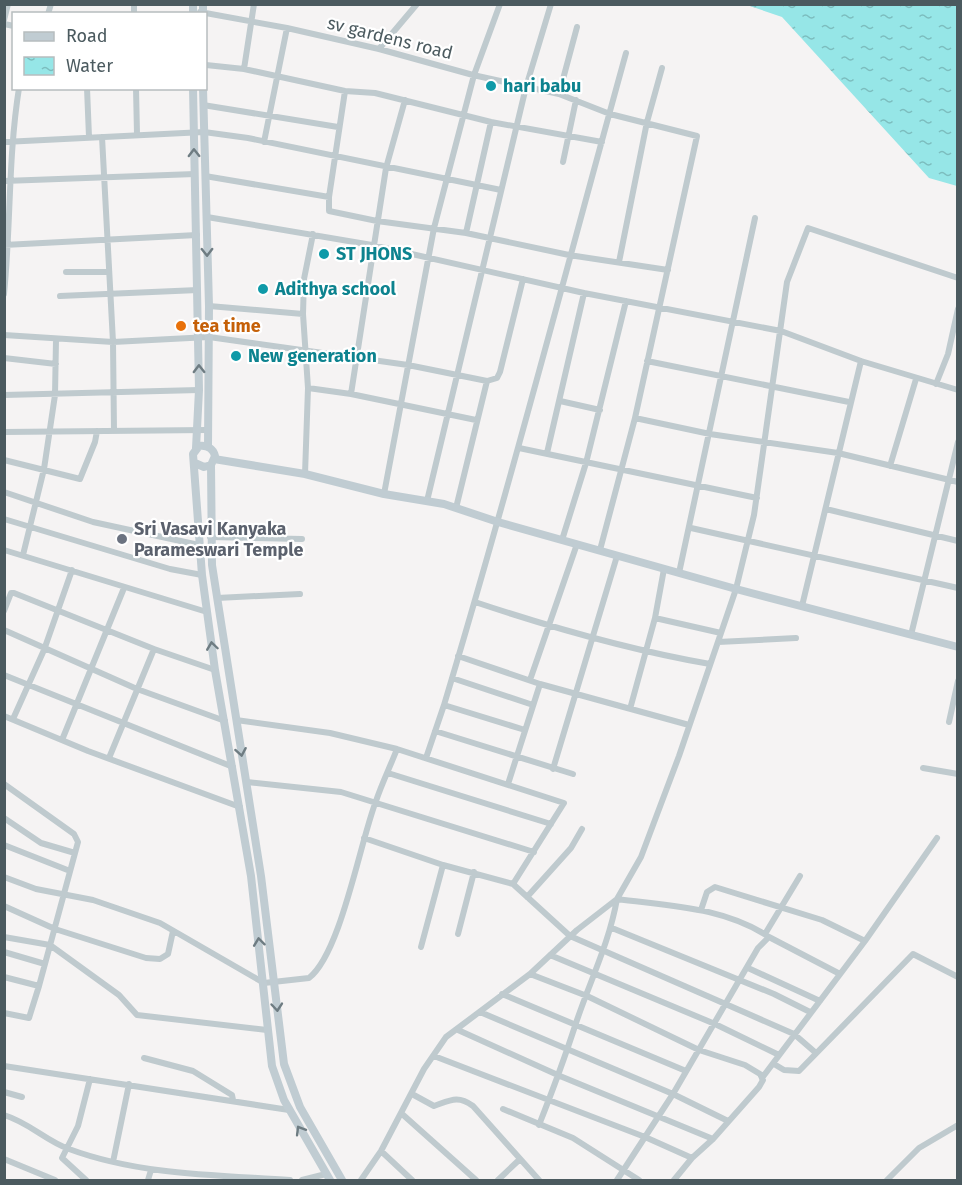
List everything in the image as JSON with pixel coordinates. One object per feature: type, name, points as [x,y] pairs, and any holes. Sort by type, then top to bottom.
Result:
[{"type":"main road","points":[[193,90],[199,390],[196,448],[193,454],[202,575],[215,670],[240,807],[264,983],[267,1030],[274,1077],[289,1110],[328,1177]]},
{"type":"main road","points":[[203,90],[209,306],[207,430],[208,446],[214,452],[210,537],[217,598],[247,782],[286,1074],[300,1107],[342,1180]]},
{"type":"main road","points":[[196,448],[208,446]]},
{"type":"main road","points":[[195,464],[204,468],[212,462],[305,474],[384,494],[427,501],[736,589],[957,647]]},
{"type":"street","points":[[4,22],[9,4]]},
{"type":"street","points":[[244,69],[254,4]]},
{"type":"street","points":[[379,49],[417,4]]},
{"type":"street","points":[[384,494],[434,228],[474,75],[500,4]]},
{"type":"street","points":[[427,501],[450,414],[526,87],[551,4]]},
{"type":"street","name":"sv gardens road","points":[[193,10],[251,20],[379,49],[474,75],[559,94],[610,114],[697,136],[668,270]]},
{"type":"street","points":[[559,94],[577,27]]},
{"type":"street","points":[[264,142],[287,28]]},
{"type":"street","points":[[426,758],[476,602],[626,53]]},
{"type":"street","points":[[207,65],[244,69],[345,91],[375,93],[516,128],[602,142]]},
{"type":"street","points":[[619,262],[647,122],[662,68]]},
{"type":"street","points":[[4,294],[8,142],[19,90]]},
{"type":"street","points":[[87,90],[89,137]]},
{"type":"street","points":[[136,90],[137,134]]},
{"type":"street","points":[[345,91],[338,127],[329,211],[377,221],[466,233],[569,255],[668,270],[635,418],[600,550]]},
{"type":"street","points":[[351,394],[372,245],[386,168],[405,100]]},
{"type":"street","points":[[563,162],[576,100]]},
{"type":"street","points":[[203,105],[338,127]]},
{"type":"street","points":[[466,233],[491,122]]},
{"type":"street","points":[[8,142],[204,132],[501,190]]},
{"type":"street","points":[[102,137],[108,240],[107,272],[113,342],[114,431]]},
{"type":"street","points":[[7,181],[195,174]]},
{"type":"street","points":[[205,176],[329,196]]},
{"type":"street","points":[[207,217],[372,245],[584,293],[781,331],[861,361],[957,390]]},
{"type":"street","points":[[679,573],[691,528],[731,321],[755,218]]},
{"type":"street","points":[[539,1125],[560,1076],[575,1025],[612,928],[617,899],[640,857],[736,589],[757,498],[787,282],[808,228],[957,278]]},
{"type":"street","points":[[7,245],[197,234]]},
{"type":"street","points":[[305,474],[308,388],[304,351],[304,279],[313,234]]},
{"type":"street","points":[[66,272],[107,272]]},
{"type":"street","points":[[4,335],[113,342],[209,337],[408,365],[487,381],[497,378],[500,372],[523,279]]},
{"type":"street","points":[[60,296],[198,290]]},
{"type":"street","points":[[547,453],[584,293]]},
{"type":"street","points":[[562,540],[586,463],[626,301]]},
{"type":"street","points":[[209,306],[303,314]]},
{"type":"street","points":[[936,384],[948,354],[957,309]]},
{"type":"street","points":[[23,555],[34,502],[44,470],[55,395],[56,340]]},
{"type":"street","points":[[4,358],[56,364]]},
{"type":"street","points":[[647,361],[849,402]]},
{"type":"street","points":[[802,606],[816,555],[849,402],[861,361]]},
{"type":"street","points":[[890,466],[916,379]]},
{"type":"street","points":[[456,508],[487,381]]},
{"type":"street","points":[[308,388],[351,394],[476,420]]},
{"type":"street","points":[[4,395],[199,390]]},
{"type":"street","points":[[560,401],[600,410]]},
{"type":"street","points":[[635,418],[710,434],[838,453],[957,482]]},
{"type":"street","points":[[4,432],[207,430]]},
{"type":"street","points":[[4,460],[80,479],[97,431]]},
{"type":"street","points":[[911,635],[957,442]]},
{"type":"street","points":[[519,448],[757,498]]},
{"type":"street","points":[[4,492],[93,522],[199,545]]},
{"type":"street","points":[[826,509],[957,541]]},
{"type":"street","points":[[4,519],[170,569],[202,575]]},
{"type":"street","points":[[691,528],[957,588]]},
{"type":"street","points":[[210,537],[302,539]]},
{"type":"street","points":[[530,680],[577,544]]},
{"type":"street","points":[[4,550],[207,612]]},
{"type":"street","points":[[553,769],[617,556]]},
{"type":"street","points":[[630,709],[655,618],[664,568]]},
{"type":"street","points":[[13,719],[44,650],[72,570]]},
{"type":"street","points":[[62,740],[109,631],[124,588]]},
{"type":"street","points":[[4,611],[7,598],[14,593],[58,613],[215,670]]},
{"type":"street","points":[[217,598],[300,594]]},
{"type":"street","points":[[476,602],[593,640],[646,653],[710,664]]},
{"type":"street","points":[[655,618],[721,633]]},
{"type":"street","points":[[4,630],[44,650],[137,689],[225,721]]},
{"type":"street","points":[[718,642],[796,638]]},
{"type":"street","points":[[109,758],[154,649]]},
{"type":"street","points":[[458,656],[540,684],[689,725]]},
{"type":"street","points":[[4,675],[233,767]]},
{"type":"street","points":[[452,678],[533,705]]},
{"type":"street","points":[[949,722],[957,681]]},
{"type":"street","points":[[507,784],[540,684]]},
{"type":"street","points":[[444,705],[525,730]]},
{"type":"street","points":[[4,716],[240,807]]},
{"type":"street","points":[[236,720],[330,733],[397,749],[564,803],[513,884]]},
{"type":"street","points":[[435,731],[573,774]]},
{"type":"street","points":[[4,877],[36,889],[64,892],[134,913],[173,931],[264,983],[303,979],[315,973],[331,942],[376,801],[397,749]]},
{"type":"street","points":[[923,768],[957,774]]},
{"type":"street","points":[[388,774],[551,824]]},
{"type":"street","points":[[247,782],[341,792],[534,852]]},
{"type":"street","points":[[4,784],[46,817],[74,834],[78,842],[29,1018],[4,1013]]},
{"type":"street","points":[[4,818],[41,843],[75,853]]},
{"type":"street","points":[[527,897],[571,848],[582,829]]},
{"type":"street","points":[[364,838],[443,866],[474,872],[513,884],[570,936],[794,1034],[816,1053]]},
{"type":"street","points":[[674,1180],[759,1087],[762,1078],[865,941],[937,838]]},
{"type":"street","points":[[4,845],[70,872]]},
{"type":"street","points":[[421,946],[443,866]]},
{"type":"street","points":[[458,934],[474,872]]},
{"type":"street","points":[[617,1180],[674,1095],[800,876]]},
{"type":"street","points":[[701,910],[708,892],[715,887],[822,920],[865,941]]},
{"type":"street","points":[[361,1180],[381,1151],[447,1037],[530,974],[570,936],[617,899],[701,910],[756,928],[840,974]]},
{"type":"street","points":[[4,906],[55,929],[146,958],[160,959],[168,954],[173,931]]},
{"type":"street","points":[[612,928],[774,994],[810,1012]]},
{"type":"street","points":[[4,937],[50,945],[119,995],[136,1015],[267,1030]]},
{"type":"street","points":[[4,952],[45,964]]},
{"type":"street","points":[[774,1064],[784,1070],[799,1071],[913,954],[957,977]]},
{"type":"street","points":[[550,956],[715,1024],[779,1055]]},
{"type":"street","points":[[748,968],[820,1001]]},
{"type":"street","points":[[530,974],[587,996],[699,1049],[744,1065],[762,1078]]},
{"type":"street","points":[[4,977],[39,986]]},
{"type":"street","points":[[502,994],[686,1071]]},
{"type":"street","points":[[480,1012],[674,1095],[728,1121]]},
{"type":"street","points":[[458,1030],[560,1076],[713,1139]]},
{"type":"street","points":[[434,1056],[645,1137],[692,1158]]},
{"type":"street","points":[[144,1058],[193,1071],[232,1095],[233,1100]]},
{"type":"street","points":[[4,1066],[289,1110]]},
{"type":"street","points":[[86,1180],[62,1158],[78,1126],[90,1079]]},
{"type":"street","points":[[113,1162],[129,1084]]},
{"type":"street","points":[[4,1092],[22,1097]]},
{"type":"street","points":[[412,1094],[434,1106],[455,1098],[462,1098],[473,1106],[539,1180]]},
{"type":"street","points":[[503,1109],[573,1138],[639,1180]]},
{"type":"street","points":[[401,1113],[476,1180]]},
{"type":"street","points":[[4,1115],[28,1124],[66,1148],[113,1162],[151,1170],[290,1180]]},
{"type":"street","points":[[887,1180],[920,1148],[957,1125]]},
{"type":"street","points":[[381,1151],[412,1180]]},
{"type":"street","points":[[4,1159],[55,1180]]},
{"type":"street","points":[[498,1180],[519,1160]]},
{"type":"street","points":[[148,1180],[151,1170]]},
{"type":"street","points":[[302,1180],[328,1177]]},
{"type":"water","points":[[747,5],[957,5],[957,186],[929,178],[782,17]]},
{"type":"place","name":"hari babu","points":[[491,86]]},
{"type":"place","name":"ST JHONS","points":[[324,254]]},
{"type":"place","name":"Adithya school","points":[[263,289]]},
{"type":"place","name":"tea time","points":[[181,326]]},
{"type":"place","name":"New generation","points":[[236,356]]},
{"type":"place","name":"Sri Vasavi Kanyaka Parameswari Temple","points":[[122,539]]}]
